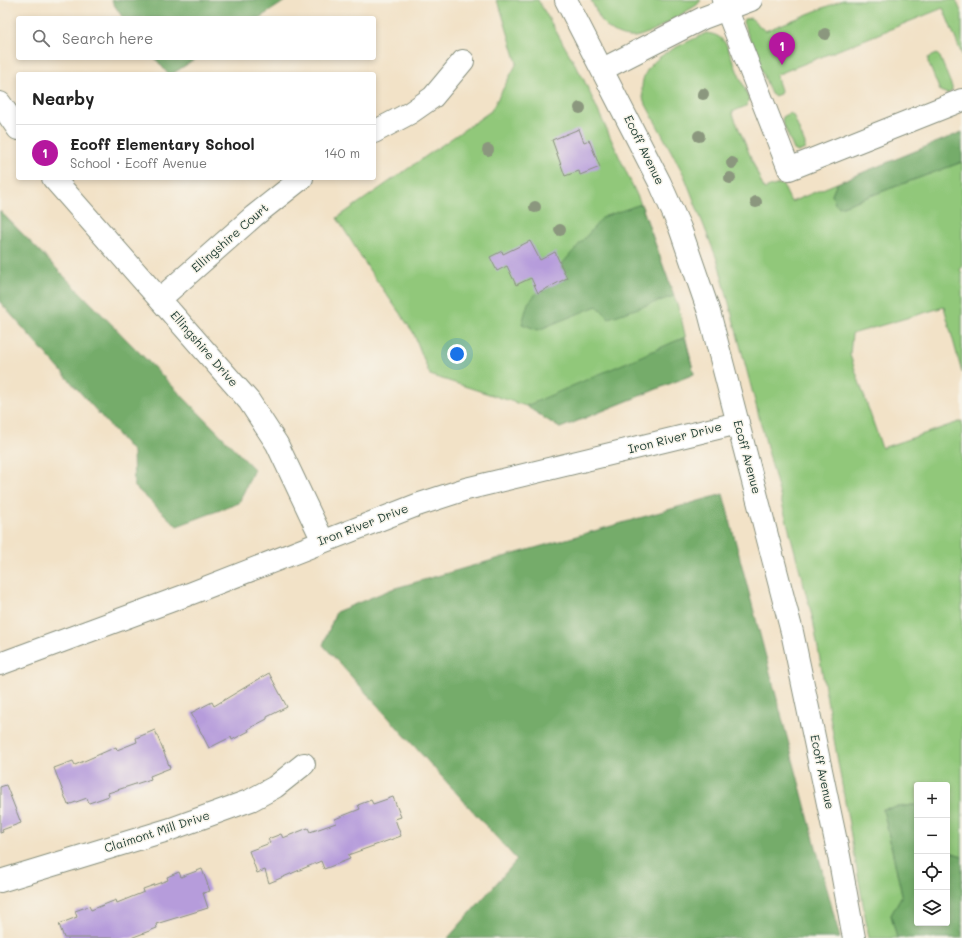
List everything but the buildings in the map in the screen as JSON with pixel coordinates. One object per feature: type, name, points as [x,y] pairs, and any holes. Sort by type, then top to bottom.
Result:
[{"type":"street","name":"Ecoff Avenue","points":[[566,0],[654,170],[680,228],[709,312],[792,632],[839,856],[854,938]]},
{"type":"street","points":[[603,69],[704,18],[725,5],[751,0]]},
{"type":"street","points":[[725,5],[789,169],[962,100]]},
{"type":"street","points":[[376,131],[410,113],[433,97],[463,61]]},
{"type":"street","points":[[0,103],[16,126]]},
{"type":"street","name":"Ellingshire Drive","points":[[55,180],[231,379],[264,422],[277,444],[323,541]]},
{"type":"street","name":"Ellingshire Court","points":[[160,299],[254,216],[299,180]]},
{"type":"street","name":"Iron River Drive","points":[[0,664],[192,593],[417,505],[466,489],[738,423]]},
{"type":"street","name":"Claimont Mill Drive","points":[[0,881],[171,829],[251,800],[275,787],[304,764]]},
{"type":"green space","points":[[111,0],[287,0],[262,16],[122,16]]},
{"type":"green space","points":[[496,0],[538,0],[583,78],[641,204],[680,313],[694,374],[560,428],[526,406],[430,375],[413,332],[370,271],[337,218],[491,111],[517,63],[500,7]]},
{"type":"green space","points":[[591,0],[701,0],[697,5],[657,29],[640,36],[626,37],[614,32],[604,24]]},
{"type":"green space","points":[[843,0],[956,0],[962,14],[962,55],[943,8],[776,75],[781,90],[780,94],[774,96],[771,94],[743,22],[744,19],[751,18],[765,31]]},
{"type":"green space","points":[[706,33],[717,36],[726,44],[749,99],[746,106],[732,112],[764,189],[779,184],[783,185],[791,202],[837,183],[832,195],[840,207],[962,162],[962,265],[960,269],[962,275],[962,373],[944,307],[852,334],[850,355],[882,448],[962,421],[962,856],[950,852],[950,782],[914,782],[914,805],[883,809],[902,895],[891,915],[897,938],[869,938],[813,620],[718,262],[684,175],[644,101],[642,87],[645,75],[651,65],[670,50]]},
{"type":"green space","points":[[937,54],[940,57],[952,87],[952,91],[948,94],[940,91],[928,62],[928,58]]},
{"type":"green space","points":[[157,60],[194,60],[175,72],[166,72]]},
{"type":"green space","points":[[790,113],[793,115],[805,144],[805,149],[798,152],[794,150],[782,121],[783,117]]},
{"type":"green space","points":[[962,132],[962,162],[840,207],[835,204],[832,195],[837,183]]},
{"type":"green space","points":[[641,204],[674,296],[609,318],[597,306],[538,330],[522,324],[528,303],[603,217]]},
{"type":"green space","points":[[0,211],[254,469],[239,503],[177,526],[134,486],[133,452],[0,302]]},
{"type":"green space","points":[[685,337],[694,374],[560,428],[526,406]]},
{"type":"green space","points":[[723,494],[840,938],[448,938],[517,860],[323,645],[336,612],[392,589]]},
{"type":"green space","points":[[914,805],[914,926],[950,926],[950,852],[962,856],[962,938],[897,938],[891,915],[902,895],[883,809]]},
{"type":"place","name":"Ecoff Elementary School","points":[[782,65]]}]
